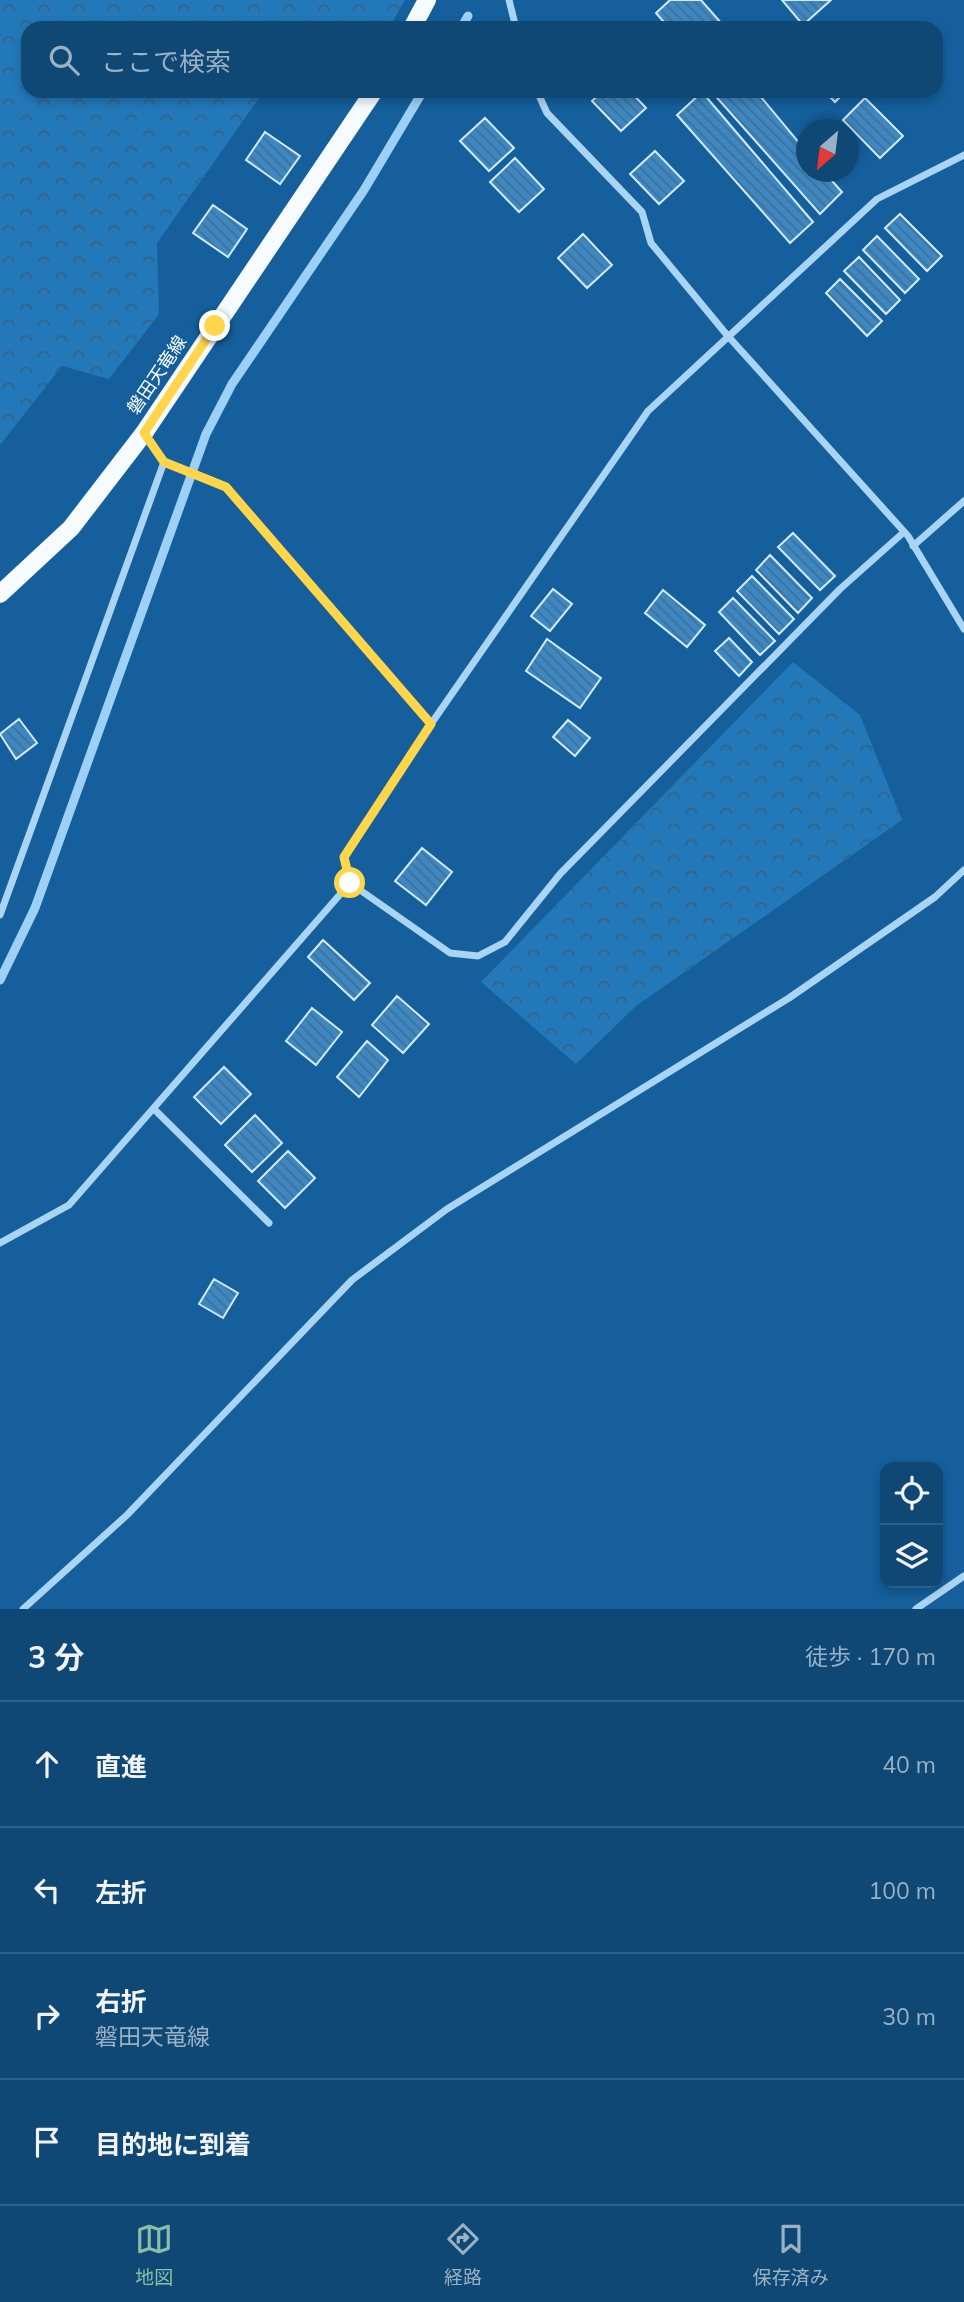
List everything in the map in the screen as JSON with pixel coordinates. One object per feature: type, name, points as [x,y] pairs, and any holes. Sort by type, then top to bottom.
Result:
[{"type":"main road","points":[[416,21],[427,0]]},
{"type":"main road","name":"磐田天竜線","points":[[0,594],[71,528],[144,433],[369,98]]},
{"type":"street","points":[[509,0],[514,21]]},
{"type":"street","points":[[540,98],[547,113],[642,212],[651,243],[727,335],[904,532],[964,629]]},
{"type":"street","points":[[904,532],[840,589],[560,874],[505,943],[478,956],[450,953],[350,883],[344,857],[431,724],[648,411],[727,335],[877,199],[964,155]]},
{"type":"street","points":[[144,433],[168,463],[226,487],[431,724]]},
{"type":"street","points":[[0,915],[168,463]]},
{"type":"street","points":[[913,546],[964,501]]},
{"type":"street","points":[[23,1609],[127,1515],[352,1280],[447,1209],[789,998],[935,897],[964,870]]},
{"type":"street","points":[[0,1243],[69,1205],[350,883]]},
{"type":"street","points":[[154,1109],[269,1223]]},
{"type":"street","points":[[916,1609],[964,1576]]},
{"type":"green space","points":[[0,0],[405,0],[393,21],[21,21],[21,98],[259,98],[157,243],[159,314],[109,379],[62,366],[0,445]]},
{"type":"green space","points":[[793,662],[860,715],[902,820],[636,1006],[576,1064],[481,982]]},
{"type":"building","points":[[670,0],[701,0],[719,21],[663,21],[656,13]]},
{"type":"building","points":[[782,0],[831,0],[807,21],[800,21]]},
{"type":"building","points":[[595,98],[637,98],[646,108],[621,131],[592,101]]},
{"type":"building","points":[[695,98],[707,98],[813,222],[790,243],[677,115]]},
{"type":"building","points":[[717,98],[762,98],[796,139],[796,182],[833,182],[842,192],[820,214]]},
{"type":"building","points":[[865,98],[903,136],[880,158],[859,136],[859,119],[844,119]]},
{"type":"building","points":[[485,118],[514,148],[489,171],[460,141]]},
{"type":"building","points":[[265,132],[300,156],[280,184],[246,160]]},
{"type":"building","points":[[655,151],[684,181],[659,204],[630,174]]},
{"type":"building","points":[[515,158],[544,189],[519,212],[490,182]]},
{"type":"building","points":[[213,205],[247,229],[228,257],[193,233]]},
{"type":"building","points":[[900,214],[942,256],[927,271],[885,228]]},
{"type":"building","points":[[583,234],[612,265],[587,288],[558,258]]},
{"type":"building","points":[[877,236],[919,279],[905,293],[863,250]]},
{"type":"building","points":[[859,257],[900,300],[886,314],[844,271]]},
{"type":"building","points":[[840,279],[882,321],[867,336],[826,293]]},
{"type":"building","points":[[793,533],[835,576],[820,590],[778,547]]},
{"type":"building","points":[[770,555],[812,598],[798,613],[756,570]]},
{"type":"building","points":[[752,576],[794,619],[779,634],[737,591]]},
{"type":"building","points":[[553,589],[572,604],[550,631],[531,616]]},
{"type":"building","points":[[663,590],[705,625],[687,647],[645,613]]},
{"type":"building","points":[[733,598],[775,641],[760,655],[719,612]]},
{"type":"building","points":[[729,638],[752,662],[739,676],[715,651]]},
{"type":"building","points":[[547,639],[601,678],[580,708],[526,671]]},
{"type":"building","points":[[19,719],[37,743],[16,759],[0,734]]},
{"type":"building","points":[[568,720],[590,738],[575,756],[553,737]]},
{"type":"building","points":[[422,848],[452,872],[426,905],[395,881]]},
{"type":"building","points":[[323,940],[370,983],[354,1000],[308,957]]},
{"type":"building","points":[[397,996],[429,1024],[403,1053],[372,1025]]},
{"type":"building","points":[[312,1008],[342,1032],[316,1065],[286,1041]]},
{"type":"building","points":[[367,1041],[388,1060],[359,1097],[337,1077]]},
{"type":"building","points":[[224,1067],[251,1094],[221,1124],[194,1097]]},
{"type":"building","points":[[255,1115],[282,1143],[252,1172],[225,1145]]},
{"type":"building","points":[[288,1151],[315,1178],[285,1208],[258,1181]]},
{"type":"building","points":[[214,1279],[238,1293],[223,1318],[199,1304]]},
{"type":"waterway","points":[[465,21],[468,16]]},
{"type":"waterway","points":[[0,980],[35,908],[206,434],[232,384],[364,190],[419,98]]},
{"type":"route","points":[[215,326],[144,433],[164,462],[226,487],[431,724],[344,857],[350,883]]}]
